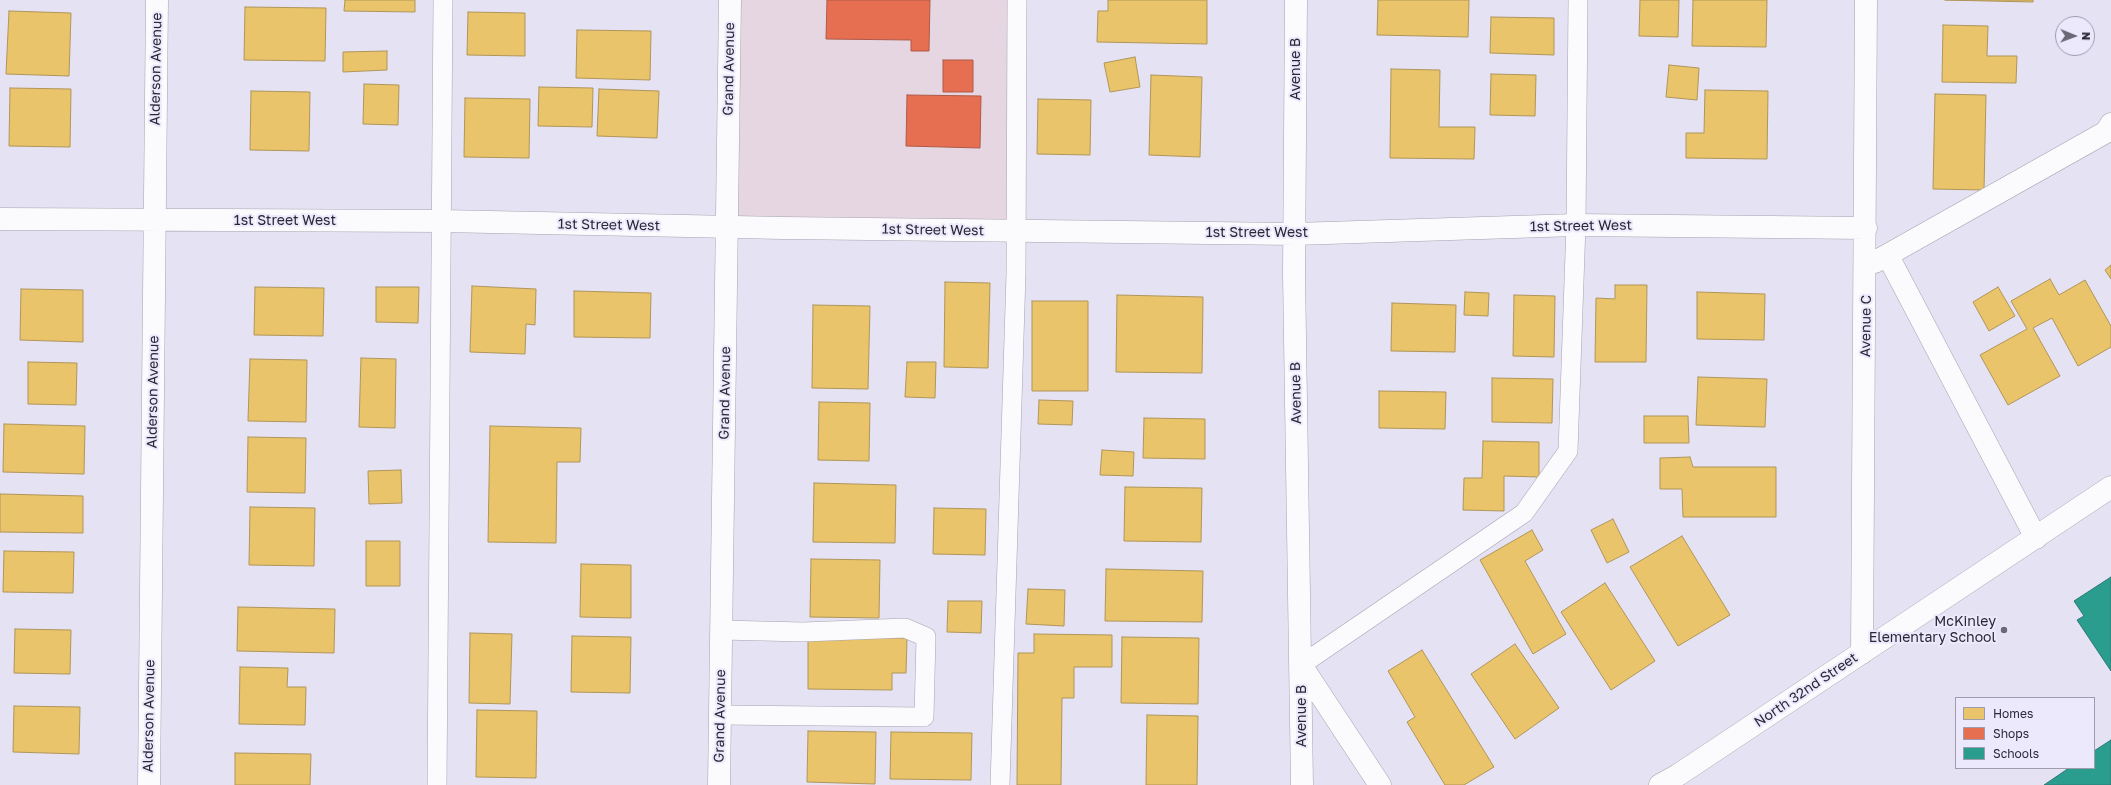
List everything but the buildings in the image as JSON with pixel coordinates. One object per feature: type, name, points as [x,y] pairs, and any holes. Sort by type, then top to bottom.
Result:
[{"type":"street","name":"Alderson Avenue","points":[[149,785],[157,0]]},
{"type":"street","name":"Grand Avenue","points":[[719,785],[730,0]]},
{"type":"street","name":"Avenue B","points":[[1296,0],[1295,234],[1302,785]]},
{"type":"street","name":"Avenue C","points":[[1862,653],[1866,266],[1866,0]]},
{"type":"street","points":[[1866,266],[1888,256],[2106,132],[2111,124]]},
{"type":"street","name":"1st Street West","points":[[0,219],[154,221],[442,221],[727,227],[1295,234],[1576,225],[1866,228]]},
{"type":"street","points":[[1888,256],[2036,538]]},
{"type":"street","name":"North 32nd Street","points":[[1674,782],[1862,653],[2111,488]]},
{"type":"street","points":[[1301,665],[1380,785]]},
{"type":"lane","points":[[437,785],[443,0]]},
{"type":"lane","points":[[1000,785],[1017,231],[1017,0]]},
{"type":"lane","points":[[1301,665],[1524,513],[1568,451],[1576,225],[1578,0]]},
{"type":"lane","points":[[720,716],[924,717],[926,637],[905,628],[797,632],[722,630]]},
{"type":"shaded area","points":[[730,0],[1017,0],[1017,231],[727,227]]},
{"type":"place","name":"McKinley Elementary School","points":[[2004,630]]}]
